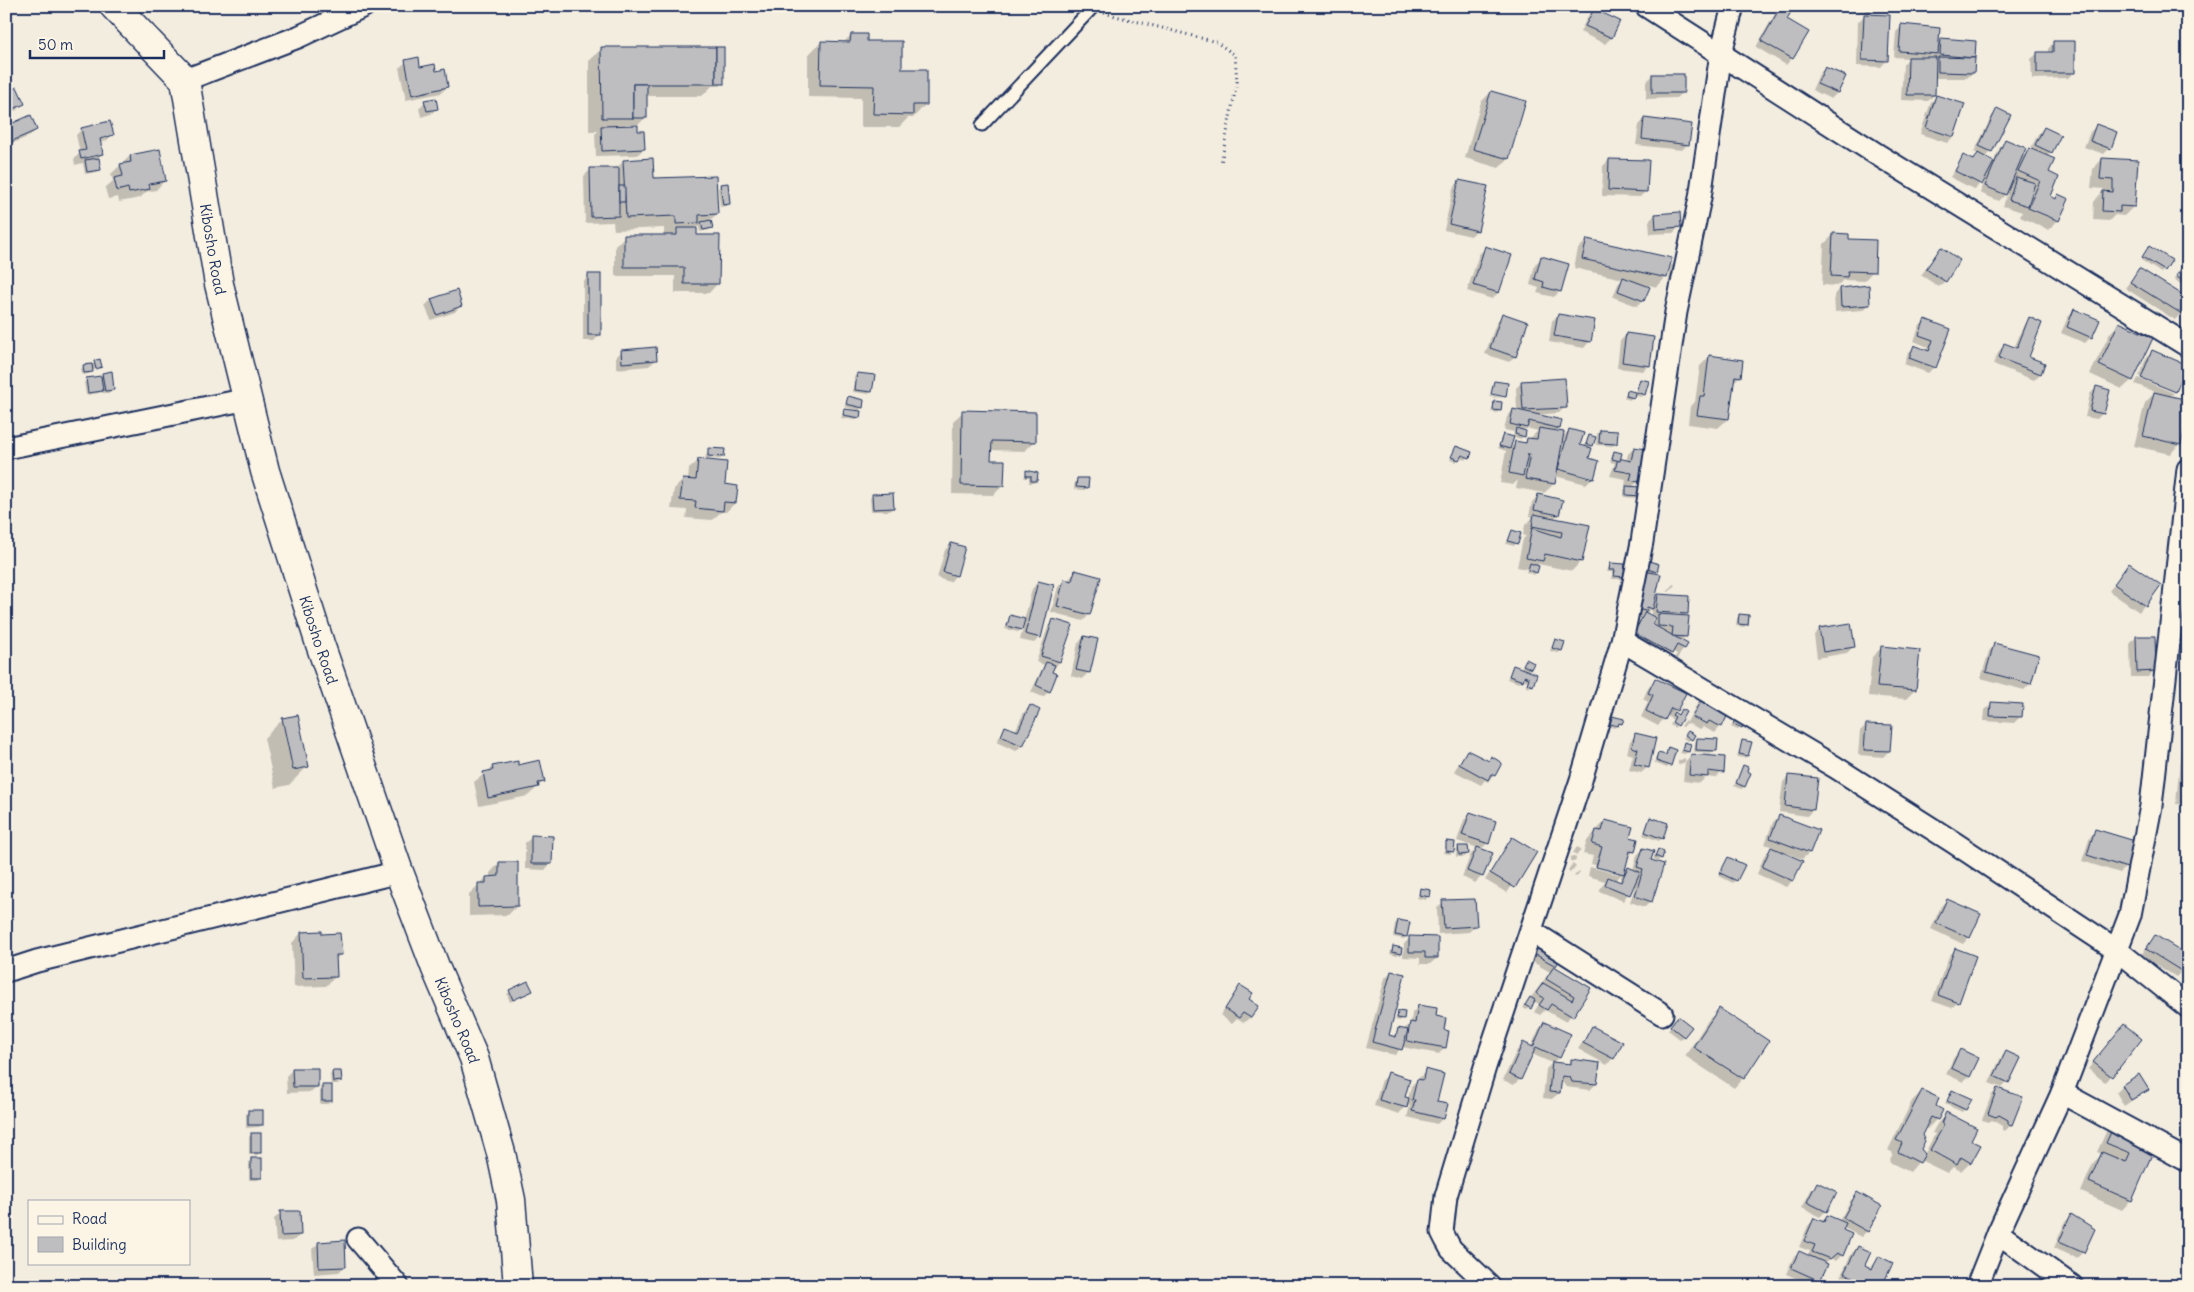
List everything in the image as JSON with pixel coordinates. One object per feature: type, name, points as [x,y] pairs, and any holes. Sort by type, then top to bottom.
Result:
[{"type":"main road","points":[[114,6],[185,80]]},
{"type":"main road","name":"Kibosho Road","points":[[185,80],[192,111],[218,284],[265,471],[320,644],[399,872],[477,1068],[501,1153],[511,1200],[518,1286]]},
{"type":"street","points":[[185,80],[298,37],[364,6]]},
{"type":"street","points":[[1646,6],[1878,156],[2188,346]]},
{"type":"street","points":[[1490,1286],[1451,1249],[1442,1232],[1446,1196],[1482,1076],[1581,780],[1622,642],[1642,542],[1676,312],[1700,198],[1721,53],[1733,6]]},
{"type":"street","points":[[6,448],[248,399]]},
{"type":"street","points":[[1977,1286],[1998,1233],[2062,1093],[2118,951],[2130,914],[2151,806],[2188,469]]},
{"type":"street","points":[[1622,642],[1835,767],[2118,951],[2188,1007]]},
{"type":"street","points":[[6,971],[37,961],[399,872]]},
{"type":"street","points":[[1531,931],[1662,1014]]},
{"type":"street","points":[[2062,1093],[2188,1161]]},
{"type":"street","points":[[1998,1233],[2072,1286]]},
{"type":"street","points":[[358,1238],[398,1286]]},
{"type":"lane","points":[[982,125],[1093,8]]},
{"type":"path","points":[[1093,8],[1216,42],[1234,55],[1237,82],[1222,163]]},
{"type":"building","points":[[1781,6],[1792,10],[1787,19],[1809,32],[1793,59],[1761,41]]},
{"type":"building","points":[[1856,6],[1875,6],[1873,12]]},
{"type":"building","points":[[1594,9],[1620,21],[1612,38],[1585,26]]},
{"type":"building","points":[[1864,14],[1890,15],[1888,61],[1862,60]]},
{"type":"building","points":[[1901,24],[1940,28],[1938,54],[1899,51]]},
{"type":"building","points":[[851,34],[867,34],[867,41],[902,41],[902,69],[927,69],[927,105],[913,105],[913,115],[873,114],[874,86],[820,85],[821,41],[850,42]]},
{"type":"building","points":[[1941,38],[1976,41],[1975,58],[1940,55]]},
{"type":"building","points":[[2053,41],[2075,41],[2075,73],[2037,73],[2037,52],[2053,52]]},
{"type":"building","points":[[601,47],[716,47],[716,84],[633,84],[633,118],[602,118]]},
{"type":"building","points":[[716,47],[724,47],[724,84],[716,84]]},
{"type":"building","points":[[419,57],[420,67],[435,64],[436,71],[445,69],[448,87],[412,95],[405,60]]},
{"type":"building","points":[[1908,57],[1936,57],[1935,95],[1907,95]]},
{"type":"building","points":[[1938,57],[1975,58],[1974,73],[1938,72]]},
{"type":"building","points":[[1825,67],[1846,76],[1838,93],[1817,84]]},
{"type":"building","points":[[1652,74],[1684,74],[1684,93],[1652,93]]},
{"type":"building","points":[[633,84],[647,84],[647,118],[633,118]]},
{"type":"building","points":[[17,87],[25,104],[6,112],[6,92]]},
{"type":"building","points":[[1491,91],[1526,101],[1509,159],[1473,149]]},
{"type":"building","points":[[1936,95],[1965,104],[1954,137],[1926,128]]},
{"type":"building","points":[[436,98],[438,109],[427,111],[424,100]]},
{"type":"building","points":[[1997,108],[2011,115],[1992,152],[1979,146]]},
{"type":"building","points":[[31,115],[37,130],[8,143],[6,126]]},
{"type":"building","points":[[1644,118],[1692,124],[1689,145],[1642,139]]},
{"type":"building","points":[[110,121],[114,135],[100,139],[103,154],[81,159],[79,151],[86,150],[81,128]]},
{"type":"building","points":[[2096,124],[2117,132],[2111,149],[2090,141]]},
{"type":"building","points":[[638,125],[638,131],[644,131],[645,149],[602,151],[601,126]]},
{"type":"building","points":[[2044,127],[2061,135],[2052,153],[2035,145]]},
{"type":"building","points":[[2005,139],[2026,148],[2006,195],[1985,186]]},
{"type":"building","points":[[2029,148],[2055,159],[2049,172],[2059,177],[2051,196],[2056,199],[2058,194],[2069,199],[2059,221],[2028,208],[2040,181],[2018,171]]},
{"type":"building","points":[[160,149],[166,181],[149,184],[150,189],[129,193],[128,188],[117,191],[114,178],[123,176],[120,164],[131,162],[130,155]]},
{"type":"building","points":[[1978,153],[1994,162],[1982,185],[1955,171],[1963,155],[1974,160]]},
{"type":"building","points":[[99,158],[101,170],[87,172],[85,160]]},
{"type":"building","points":[[653,158],[654,178],[716,176],[718,214],[699,215],[699,223],[676,224],[676,216],[626,218],[623,160]]},
{"type":"building","points":[[2102,158],[2138,160],[2135,207],[2120,206],[2120,212],[2102,211],[2103,191],[2113,192],[2113,180],[2100,179]]},
{"type":"building","points":[[1609,159],[1649,160],[1647,192],[1608,190]]},
{"type":"building","points":[[590,168],[619,168],[619,216],[591,217]]},
{"type":"building","points":[[2016,177],[2035,183],[2028,206],[2009,200]]},
{"type":"building","points":[[1459,180],[1488,186],[1478,231],[1449,224]]},
{"type":"building","points":[[728,183],[730,204],[723,205],[720,184]]},
{"type":"building","points":[[619,186],[625,186],[625,202],[619,202]]},
{"type":"building","points":[[1680,212],[1681,227],[1656,229],[1655,214]]},
{"type":"building","points":[[711,220],[713,228],[703,230],[701,222]]},
{"type":"building","points":[[677,228],[697,228],[697,235],[720,235],[719,284],[684,284],[684,267],[624,267],[624,235],[677,235]]},
{"type":"building","points":[[1833,233],[1849,234],[1849,239],[1876,240],[1875,272],[1848,271],[1847,277],[1831,276]]},
{"type":"building","points":[[1587,239],[1672,258],[1667,278],[1582,259]]},
{"type":"building","points":[[1485,246],[1512,255],[1499,293],[1473,285]]},
{"type":"building","points":[[2149,246],[2172,260],[2165,271],[2142,257]]},
{"type":"building","points":[[1941,247],[1960,260],[1946,282],[1926,269]]},
{"type":"building","points":[[1541,256],[1569,264],[1561,292],[1543,287],[1544,282],[1535,279]]},
{"type":"building","points":[[2184,265],[2188,268],[2188,285],[2176,276]]},
{"type":"building","points":[[2139,268],[2188,298],[2188,305],[2182,314],[2130,282]]},
{"type":"building","points":[[588,274],[601,274],[601,335],[588,335]]},
{"type":"building","points":[[1623,277],[1650,287],[1644,301],[1618,291]]},
{"type":"building","points":[[1869,285],[1870,305],[1841,307],[1840,288]]},
{"type":"building","points":[[457,290],[462,306],[437,315],[431,299]]},
{"type":"building","points":[[2074,309],[2100,320],[2092,338],[2067,327]]},
{"type":"building","points":[[1502,313],[1528,322],[1516,357],[1490,348]]},
{"type":"building","points":[[1558,314],[1595,320],[1591,342],[1554,336]]},
{"type":"building","points":[[2029,317],[2042,323],[2029,357],[2045,363],[2041,374],[1999,358],[2004,343],[2017,348]]},
{"type":"building","points":[[1925,319],[1951,329],[1936,368],[1909,358],[1914,345],[1929,351],[1933,340],[1919,335]]},
{"type":"building","points":[[2119,322],[2153,338],[2133,381],[2099,365]]},
{"type":"building","points":[[1626,333],[1654,337],[1650,366],[1622,362]]},
{"type":"building","points":[[656,347],[657,360],[622,363],[621,350]]},
{"type":"building","points":[[2152,350],[2187,365],[2176,392],[2141,378]]},
{"type":"building","points":[[1709,355],[1743,360],[1741,377],[1735,376],[1729,419],[1697,415],[1700,396],[1704,396]]},
{"type":"building","points":[[100,359],[102,367],[96,369],[94,361]]},
{"type":"building","points":[[92,364],[93,372],[84,373],[83,365]]},
{"type":"building","points":[[112,371],[114,390],[105,391],[102,373]]},
{"type":"building","points":[[857,373],[875,375],[872,392],[855,390]]},
{"type":"building","points":[[101,376],[103,391],[88,393],[86,378]]},
{"type":"building","points":[[1565,378],[1567,408],[1523,410],[1521,381]]},
{"type":"building","points":[[1640,379],[1649,381],[1645,395],[1636,392]]},
{"type":"building","points":[[1494,381],[1508,383],[1506,397],[1491,394]]},
{"type":"building","points":[[2096,386],[2110,390],[2104,414],[2090,411]]},
{"type":"building","points":[[1627,390],[1635,392],[1634,398],[1626,396]]},
{"type":"building","points":[[2154,392],[2188,400],[2188,416],[2181,445],[2143,436]]},
{"type":"building","points":[[848,396],[864,400],[863,408],[846,404]]},
{"type":"building","points":[[1494,401],[1502,402],[1501,411],[1493,410]]},
{"type":"building","points":[[844,409],[861,411],[860,418],[843,415]]},
{"type":"building","points":[[1513,409],[1562,420],[1560,429],[1529,421],[1527,428],[1510,424]]},
{"type":"building","points":[[962,410],[1036,412],[1036,442],[992,441],[991,460],[1005,460],[1004,486],[961,485]]},
{"type":"building","points":[[1516,428],[1526,431],[1525,437],[1515,434]]},
{"type":"building","points":[[1539,428],[1564,432],[1555,484],[1525,479],[1530,454],[1528,454],[1523,476],[1509,473],[1515,441],[1526,443],[1527,438],[1537,439]]},
{"type":"building","points":[[1569,429],[1584,433],[1580,445],[1592,448],[1589,458],[1599,461],[1594,479],[1558,469]]},
{"type":"building","points":[[1600,430],[1618,431],[1617,444],[1599,443]]},
{"type":"building","points":[[1503,434],[1514,437],[1510,449],[1499,446]]},
{"type":"building","points":[[1589,435],[1596,437],[1593,446],[1586,444]]},
{"type":"building","points":[[1456,446],[1472,452],[1470,458],[1462,455],[1459,460],[1451,457]]},
{"type":"building","points":[[1634,447],[1646,449],[1639,482],[1630,480],[1632,473],[1615,470],[1618,458],[1631,461]]},
{"type":"building","points":[[708,448],[725,449],[724,457],[708,456]]},
{"type":"building","points":[[1614,451],[1622,453],[1620,461],[1612,459]]},
{"type":"building","points":[[698,459],[727,462],[725,484],[738,486],[736,503],[724,502],[723,511],[695,508],[696,501],[680,500],[683,479],[696,480]]},
{"type":"building","points":[[1026,470],[1038,473],[1037,481],[1031,481],[1031,476],[1026,476]]},
{"type":"building","points":[[1077,478],[1089,478],[1088,488],[1076,487]]},
{"type":"building","points":[[1626,486],[1641,487],[1641,496],[1626,495]]},
{"type":"building","points":[[893,493],[894,508],[873,509],[872,494]]},
{"type":"building","points":[[1538,494],[1563,500],[1559,515],[1534,510]]},
{"type":"building","points":[[1534,514],[1590,525],[1582,562],[1545,554],[1543,561],[1526,558],[1532,528],[1561,537],[1562,532],[1532,526]]},
{"type":"building","points":[[1512,530],[1521,533],[1518,544],[1508,541]]},
{"type":"building","points":[[951,543],[965,547],[957,576],[943,572]]},
{"type":"building","points":[[1649,561],[1659,564],[1657,572],[1647,569]]},
{"type":"building","points":[[1530,563],[1539,566],[1537,573],[1528,570]]},
{"type":"building","points":[[1610,563],[1625,564],[1624,577],[1614,576],[1615,570],[1609,570]]},
{"type":"building","points":[[2129,563],[2161,585],[2146,606],[2114,584]]},
{"type":"building","points":[[1075,570],[1101,577],[1090,615],[1057,606],[1064,579],[1072,581]]},
{"type":"building","points":[[1643,571],[1661,574],[1653,609],[1647,607],[1646,611],[1635,609],[1645,581],[1641,581]]},
{"type":"building","points":[[1038,581],[1054,585],[1041,638],[1025,634]]},
{"type":"building","points":[[1658,594],[1689,596],[1688,614],[1656,612]]},
{"type":"building","points":[[1645,612],[1656,618],[1652,624],[1688,644],[1685,649],[1677,645],[1672,654],[1634,633]]},
{"type":"building","points":[[1658,614],[1689,616],[1687,637],[1672,636],[1673,627],[1658,626]]},
{"type":"building","points":[[1739,614],[1749,615],[1748,625],[1738,624]]},
{"type":"building","points":[[1010,615],[1025,619],[1022,630],[1007,626]]},
{"type":"building","points":[[1053,619],[1073,625],[1060,662],[1041,656]]},
{"type":"building","points":[[1851,623],[1855,647],[1823,652],[1819,628]]},
{"type":"building","points":[[1084,636],[1098,639],[1090,673],[1076,670]]},
{"type":"building","points":[[2136,636],[2155,636],[2156,671],[2137,672]]},
{"type":"building","points":[[1555,639],[1565,642],[1562,651],[1552,648]]},
{"type":"building","points":[[1994,643],[2039,655],[2031,684],[1986,672]]},
{"type":"building","points":[[1881,646],[1920,650],[1916,690],[1877,687]]},
{"type":"building","points":[[1526,659],[1534,663],[1531,669],[1523,665]]},
{"type":"building","points":[[1046,662],[1055,665],[1052,672],[1057,674],[1050,692],[1036,685]]},
{"type":"building","points":[[1513,665],[1537,674],[1533,686],[1527,684],[1529,678],[1524,676],[1523,681],[1509,676]]},
{"type":"building","points":[[1655,678],[1686,693],[1677,711],[1671,708],[1665,720],[1646,711],[1653,695],[1648,693]]},
{"type":"building","points":[[1702,698],[1729,712],[1722,727],[1709,721],[1707,724],[1692,717]]},
{"type":"building","points":[[1991,702],[2023,704],[2022,717],[1990,716]]},
{"type":"building","points":[[1030,705],[1040,710],[1023,746],[1001,736],[1005,726],[1018,731]]},
{"type":"building","points":[[1681,709],[1686,712],[1678,726],[1672,722],[1675,717],[1672,715],[1674,712],[1678,715]]},
{"type":"building","points":[[298,715],[309,767],[293,770],[282,718]]},
{"type":"building","points":[[1612,716],[1624,719],[1622,724],[1619,723],[1618,726],[1610,724]]},
{"type":"building","points":[[1736,717],[1745,722],[1742,728],[1733,724]]},
{"type":"building","points":[[1866,724],[1892,725],[1890,751],[1864,750]]},
{"type":"building","points":[[1688,731],[1695,735],[1692,740],[1685,735]]},
{"type":"building","points":[[1635,733],[1656,738],[1649,768],[1634,764],[1638,749],[1632,747]]},
{"type":"building","points":[[1697,738],[1718,739],[1717,751],[1696,750]]},
{"type":"building","points":[[1742,740],[1752,742],[1748,756],[1739,754]]},
{"type":"building","points":[[1684,742],[1691,744],[1689,752],[1682,750]]},
{"type":"building","points":[[1668,747],[1676,750],[1671,766],[1656,761],[1658,753],[1666,755]]},
{"type":"building","points":[[1467,750],[1489,761],[1491,756],[1502,763],[1495,776],[1491,774],[1488,780],[1459,764]]},
{"type":"building","points":[[1691,754],[1725,757],[1724,773],[1708,771],[1708,777],[1689,775]]},
{"type":"building","points":[[540,760],[545,782],[538,783],[539,787],[488,798],[483,772],[493,770],[492,766],[518,761],[518,765]]},
{"type":"building","points":[[2188,762],[2188,795],[2185,795]]},
{"type":"building","points":[[1743,765],[1748,767],[1747,771],[1751,773],[1745,787],[1736,783]]},
{"type":"building","points":[[1788,775],[1818,778],[1814,810],[1785,806]]},
{"type":"building","points":[[1470,812],[1496,821],[1489,844],[1462,835]]},
{"type":"building","points":[[1779,815],[1819,830],[1810,853],[1770,838]]},
{"type":"building","points":[[1650,817],[1668,823],[1663,839],[1645,832]]},
{"type":"building","points":[[1605,820],[1633,827],[1630,837],[1638,839],[1635,852],[1630,851],[1624,874],[1596,867],[1602,847],[1592,844],[1596,830],[1602,831]]},
{"type":"building","points":[[2095,829],[2135,841],[2127,868],[2087,855]]},
{"type":"building","points":[[531,835],[553,836],[552,864],[531,864]]},
{"type":"building","points":[[1512,837],[1537,852],[1515,888],[1490,873]]},
{"type":"building","points":[[1446,841],[1455,842],[1454,852],[1446,851]]},
{"type":"building","points":[[1458,846],[1468,846],[1469,854],[1459,855]]},
{"type":"building","points":[[1477,847],[1493,853],[1483,877],[1467,871]]},
{"type":"building","points":[[1771,847],[1803,861],[1793,881],[1762,867]]},
{"type":"building","points":[[1643,848],[1654,851],[1651,860],[1664,864],[1652,902],[1635,896],[1643,869],[1637,867]]},
{"type":"building","points":[[1658,849],[1664,852],[1662,859],[1655,856]]},
{"type":"building","points":[[1728,857],[1745,865],[1737,881],[1720,873]]},
{"type":"building","points":[[499,862],[518,862],[518,906],[478,907],[478,883],[486,883],[486,877],[499,876]]},
{"type":"building","points":[[1628,867],[1640,872],[1630,895],[1605,885],[1608,877],[1621,882]]},
{"type":"building","points":[[1420,888],[1431,890],[1430,897],[1419,895]]},
{"type":"building","points":[[1475,899],[1477,926],[1444,928],[1442,900]]},
{"type":"building","points":[[1947,899],[1981,914],[1970,938],[1936,923]]},
{"type":"building","points":[[1398,920],[1410,922],[1407,937],[1395,935]]},
{"type":"building","points":[[322,931],[322,934],[340,933],[342,955],[336,955],[337,977],[303,978],[301,932]]},
{"type":"building","points":[[2155,935],[2188,955],[2188,964],[2183,972],[2146,949]]},
{"type":"building","points":[[1409,936],[1438,937],[1438,958],[1425,958],[1425,952],[1409,952]]},
{"type":"building","points":[[1535,940],[1562,955],[1556,966],[1529,951]]},
{"type":"building","points":[[1393,946],[1402,948],[1401,954],[1392,952]]},
{"type":"building","points":[[1955,948],[1976,956],[1959,1003],[1938,995]]},
{"type":"building","points":[[1554,966],[1591,988],[1573,1017],[1551,1004],[1547,1010],[1539,1005],[1544,998],[1536,993],[1543,983],[1572,1000],[1574,996],[1546,979]]},
{"type":"building","points":[[1391,971],[1405,974],[1389,1035],[1396,1037],[1398,1028],[1408,1030],[1402,1050],[1372,1042]]},
{"type":"building","points":[[528,981],[533,991],[513,1000],[509,990]]},
{"type":"building","points":[[1240,985],[1253,993],[1249,999],[1259,1006],[1251,1018],[1243,1013],[1239,1018],[1225,1009]]},
{"type":"building","points":[[1530,997],[1535,1000],[1531,1009],[1525,1005]]},
{"type":"building","points":[[1418,1005],[1437,1008],[1436,1016],[1446,1018],[1444,1030],[1449,1031],[1446,1048],[1407,1041],[1410,1022],[1415,1023]]},
{"type":"building","points":[[1719,1008],[1769,1041],[1744,1079],[1693,1047]]},
{"type":"building","points":[[1398,1011],[1405,1012],[1404,1019],[1397,1018]]},
{"type":"building","points":[[1678,1016],[1692,1027],[1684,1037],[1670,1026]]},
{"type":"building","points":[[1544,1022],[1571,1034],[1560,1058],[1536,1047],[1521,1080],[1509,1074],[1523,1042],[1533,1047]]},
{"type":"building","points":[[2124,1024],[2142,1039],[2112,1077],[2093,1062]]},
{"type":"building","points":[[1592,1026],[1623,1042],[1614,1059],[1583,1043]]},
{"type":"building","points":[[1960,1049],[1979,1058],[1970,1077],[1951,1068]]},
{"type":"building","points":[[2006,1051],[2021,1058],[2009,1083],[1994,1076]]},
{"type":"building","points":[[1571,1059],[1600,1063],[1597,1084],[1572,1082],[1570,1077],[1562,1076],[1560,1093],[1549,1092],[1552,1062],[1571,1064]]},
{"type":"building","points":[[292,1068],[318,1068],[318,1087],[293,1087]]},
{"type":"building","points":[[1425,1069],[1444,1074],[1437,1102],[1448,1104],[1444,1119],[1412,1111],[1415,1100],[1412,1100],[1417,1079],[1423,1080]]},
{"type":"building","points":[[332,1071],[341,1071],[342,1081],[333,1082]]},
{"type":"building","points":[[1388,1072],[1410,1079],[1405,1097],[1409,1098],[1407,1108],[1379,1100]]},
{"type":"building","points":[[2139,1074],[2149,1090],[2131,1100],[2122,1085]]},
{"type":"building","points":[[322,1085],[332,1085],[332,1101],[322,1101]]},
{"type":"building","points":[[1997,1088],[2023,1097],[2012,1125],[2008,1124],[2008,1120],[1999,1115],[1996,1117],[1988,1114]]},
{"type":"building","points":[[1922,1090],[1939,1098],[1936,1106],[1943,1110],[1938,1120],[1931,1117],[1922,1135],[1925,1141],[1921,1149],[1925,1154],[1920,1163],[1898,1152],[1902,1143],[1896,1140]]},
{"type":"building","points":[[1952,1090],[1972,1099],[1966,1110],[1947,1101]]},
{"type":"building","points":[[248,1110],[263,1110],[263,1125],[248,1125]]},
{"type":"building","points":[[1946,1112],[1977,1128],[1971,1140],[1981,1145],[1971,1163],[1961,1157],[1957,1165],[1930,1150],[1944,1125],[1941,1123]]},
{"type":"building","points":[[2116,1121],[2158,1140],[2132,1201],[2089,1182],[2102,1152],[2126,1162],[2130,1153],[2106,1143]]},
{"type":"building","points":[[251,1133],[261,1133],[261,1153],[251,1153]]},
{"type":"building","points":[[251,1158],[262,1158],[262,1178],[251,1178]]},
{"type":"building","points":[[1817,1182],[1837,1192],[1827,1212],[1807,1202]]},
{"type":"building","points":[[1857,1192],[1882,1206],[1868,1232],[1843,1218]]},
{"type":"building","points":[[280,1211],[300,1211],[301,1235],[281,1236]]},
{"type":"building","points":[[2071,1214],[2095,1229],[2084,1253],[2059,1242]]},
{"type":"building","points":[[1827,1215],[1846,1223],[1843,1230],[1852,1234],[1843,1256],[1837,1253],[1830,1259],[1812,1252],[1815,1245],[1804,1241],[1814,1218],[1824,1222]]},
{"type":"building","points":[[345,1240],[346,1267],[319,1268],[318,1242]]},
{"type":"building","points":[[1858,1246],[1871,1252],[1865,1265],[1872,1269],[1879,1256],[1893,1263],[1882,1286],[1870,1286],[1844,1273]]},
{"type":"building","points":[[1799,1251],[1828,1264],[1820,1281],[1791,1268]]}]
